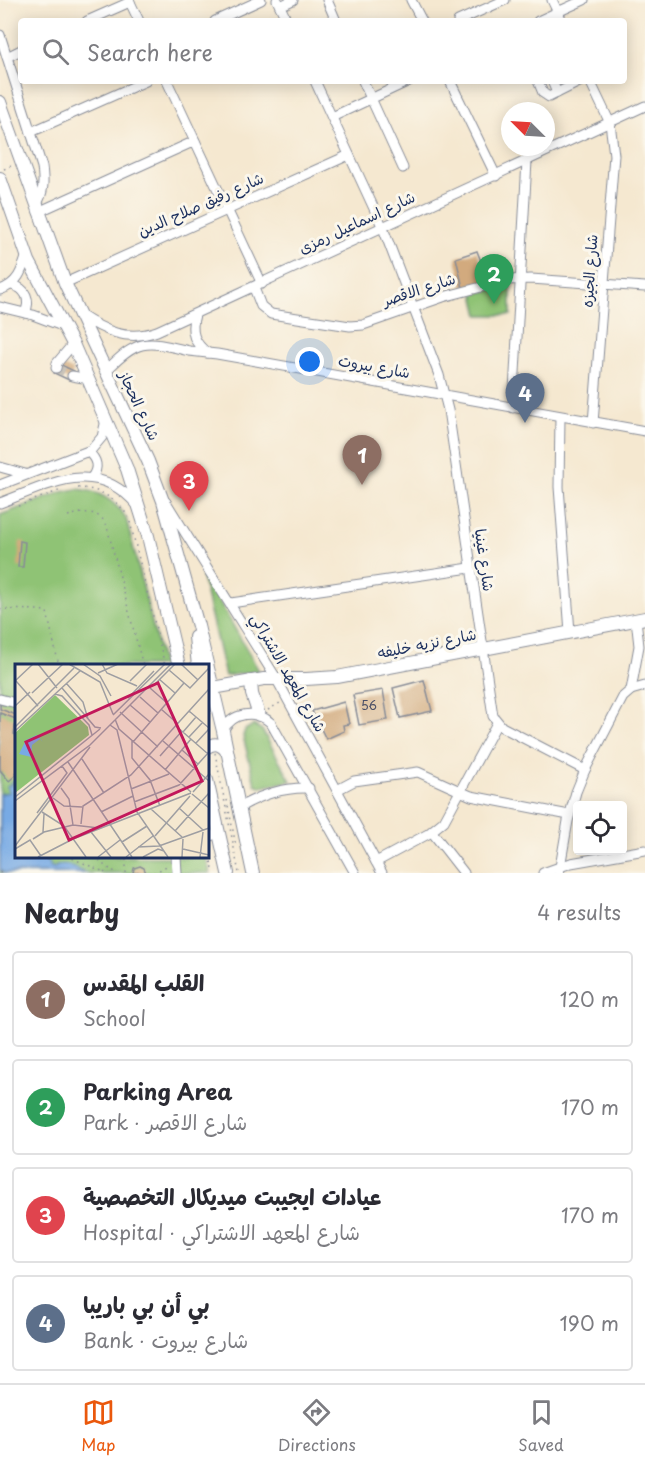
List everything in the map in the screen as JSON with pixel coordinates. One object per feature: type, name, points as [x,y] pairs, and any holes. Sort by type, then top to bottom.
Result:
[{"type":"main road","name":"شارع الحجاز","points":[[0,102],[65,283],[148,461],[160,492],[172,528],[207,664]]},
{"type":"main road","points":[[0,178],[4,200],[27,254],[73,344],[127,469],[148,536],[179,664]]},
{"type":"main road","name":"شارع نزيه خليفه","points":[[213,688],[276,678],[330,677],[641,619]]},
{"type":"main road","points":[[198,626],[195,641],[198,664]]},
{"type":"main road","name":"شارع الحجاز","points":[[208,667],[223,731],[223,752],[231,771],[252,867]]},
{"type":"main road","points":[[251,681],[252,694],[259,715]]},
{"type":"main road","points":[[208,747],[220,745],[223,752]]},
{"type":"main road","points":[[213,777],[213,835],[233,869]]},
{"type":"street","points":[[222,18],[261,0]]},
{"type":"street","points":[[286,18],[278,3],[293,0]]},
{"type":"street","points":[[327,0],[335,18]]},
{"type":"street","points":[[411,0],[420,18]]},
{"type":"street","points":[[464,18],[491,3],[505,0]]},
{"type":"street","points":[[552,0],[560,16],[584,0]]},
{"type":"street","points":[[93,18],[129,1],[138,18]]},
{"type":"street","points":[[0,35],[44,175],[37,209]]},
{"type":"street","points":[[7,57],[18,52]]},
{"type":"street","points":[[31,132],[139,84]]},
{"type":"street","name":"شارع الاقصر","points":[[168,84],[227,210],[258,286],[261,306],[268,312],[342,326],[363,325],[475,288],[521,279],[645,286]]},
{"type":"street","name":"شارع غينيا","points":[[316,84],[383,228],[445,396],[491,711],[497,723]]},
{"type":"street","points":[[364,84],[403,168]]},
{"type":"street","points":[[332,117],[403,84]]},
{"type":"street","points":[[451,84],[495,176]]},
{"type":"street","points":[[540,84],[545,95],[549,97],[575,84]]},
{"type":"street","points":[[553,84],[557,93]]},
{"type":"street","points":[[591,84],[610,123]]},
{"type":"street","name":"شارع اسماعيل رمزى","points":[[79,314],[112,333],[135,336],[157,331],[645,106]]},
{"type":"street","name":"شارع الجيزه","points":[[593,423],[613,161],[610,123]]},
{"type":"street","points":[[37,209],[195,141]]},
{"type":"street","name":"شارع رفيق صلاح الدين","points":[[65,283],[349,155]]},
{"type":"street","points":[[513,408],[527,161]]},
{"type":"street","points":[[0,290],[12,285],[20,276],[27,254]]},
{"type":"street","points":[[12,285],[21,288],[27,295],[28,304],[25,313]]},
{"type":"street","points":[[0,307],[65,327]]},
{"type":"street","points":[[195,315],[193,324],[195,338],[200,347],[208,353]]},
{"type":"street","name":"شارع بيروت","points":[[106,371],[129,351],[148,343],[162,344],[645,431]]},
{"type":"street","points":[[57,368],[57,363],[73,344]]},
{"type":"street","points":[[72,376],[89,379]]},
{"type":"street","points":[[560,417],[560,497],[570,632]]},
{"type":"street","points":[[1,483],[88,452],[102,437],[106,418]]},
{"type":"street","points":[[88,452],[94,457],[96,464],[96,471],[92,477]]},
{"type":"street","points":[[0,467],[28,474]]},
{"type":"street","points":[[0,503],[66,479],[92,477],[108,481],[120,488],[140,507]]},
{"type":"street","name":"شارع المعهد الاشتراكي","points":[[160,492],[276,678],[382,873]]},
{"type":"street","points":[[231,603],[470,568]]},
{"type":"street","points":[[631,690],[641,619]]},
{"type":"street","points":[[559,869],[569,815],[585,770],[621,700],[631,690],[645,686]]},
{"type":"street","points":[[0,699],[15,703]]},
{"type":"street","points":[[223,731],[229,722],[247,714],[259,715],[271,723],[355,873]]},
{"type":"street","points":[[376,862],[432,832],[446,818],[497,723],[585,770]]},
{"type":"street","points":[[337,790],[354,782],[413,771],[479,798],[569,815]]},
{"type":"street","points":[[239,812],[270,793],[309,788]]},
{"type":"street","points":[[432,832],[464,873]]},
{"type":"street","points":[[543,873],[645,850]]},
{"type":"path","points":[[0,170],[20,162]]},
{"type":"path","points":[[10,508],[69,488]]},
{"type":"path","points":[[77,488],[92,489],[107,495],[120,505],[129,518],[165,664]]},
{"type":"path","points":[[68,516],[89,512],[106,523],[142,664]]},
{"type":"path","points":[[0,609],[47,612],[59,664]]},
{"type":"path","points":[[259,715],[286,699]]},
{"type":"path","points":[[223,752],[215,753],[213,777],[222,796],[232,842],[233,869]]},
{"type":"path","points":[[213,777],[231,771]]},
{"type":"path","points":[[222,796],[236,793]]},
{"type":"path","points":[[227,819],[239,812]]},
{"type":"path","points":[[232,842],[246,839]]},
{"type":"path","points":[[208,847],[214,873]]},
{"type":"path","points":[[71,858],[104,873],[108,869]]},
{"type":"path","points":[[97,858],[108,869],[113,869],[116,873]]},
{"type":"path","points":[[154,873],[177,867]]},
{"type":"path","points":[[233,869],[252,867]]},
{"type":"path","points":[[233,869],[239,873]]},
{"type":"green space","points":[[511,285],[511,315],[479,315],[474,294]]},
{"type":"green space","points":[[76,489],[91,491],[111,501],[126,518],[162,664],[15,664],[15,858],[206,858],[210,873],[0,873],[0,515]]},
{"type":"green space","points":[[205,576],[259,671],[225,676],[202,577]]},
{"type":"green space","points":[[253,725],[262,730],[291,781],[261,787],[255,784],[243,736],[245,730]]},
{"type":"water","points":[[15,780],[12,785],[15,787],[15,858],[42,858],[54,868],[67,865],[87,873],[4,873],[0,869],[0,794],[9,792],[7,787]]},
{"type":"building","points":[[477,251],[489,282],[463,288],[456,258]]},
{"type":"building","points":[[59,364],[74,371],[69,380],[54,373]]},
{"type":"building","points":[[20,541],[25,542],[23,567],[18,567]]},
{"type":"building","points":[[424,680],[432,711],[400,718],[393,688]]},
{"type":"building","points":[[383,690],[388,720],[359,725],[353,695]]},
{"type":"building","points":[[344,702],[349,724],[343,725],[344,731],[326,739],[312,711]]},
{"type":"building","points":[[0,704],[15,707],[15,715],[0,709]]},
{"type":"building","points":[[0,713],[15,719],[15,776],[9,781],[0,770]]},
{"type":"building","points":[[140,866],[146,873],[133,873],[134,868]]},
{"type":"tunnel","points":[[56,368],[72,376]]},
{"type":"place","name":"Parking Area","points":[[494,304]]},
{"type":"place","name":"بي أن بي باريبا","points":[[525,423]]},
{"type":"place","name":"القلب المقدس","points":[[362,485]]},
{"type":"place","name":"عيادات ايجيبت ميديكال التخصصية","points":[[189,511]]}]
